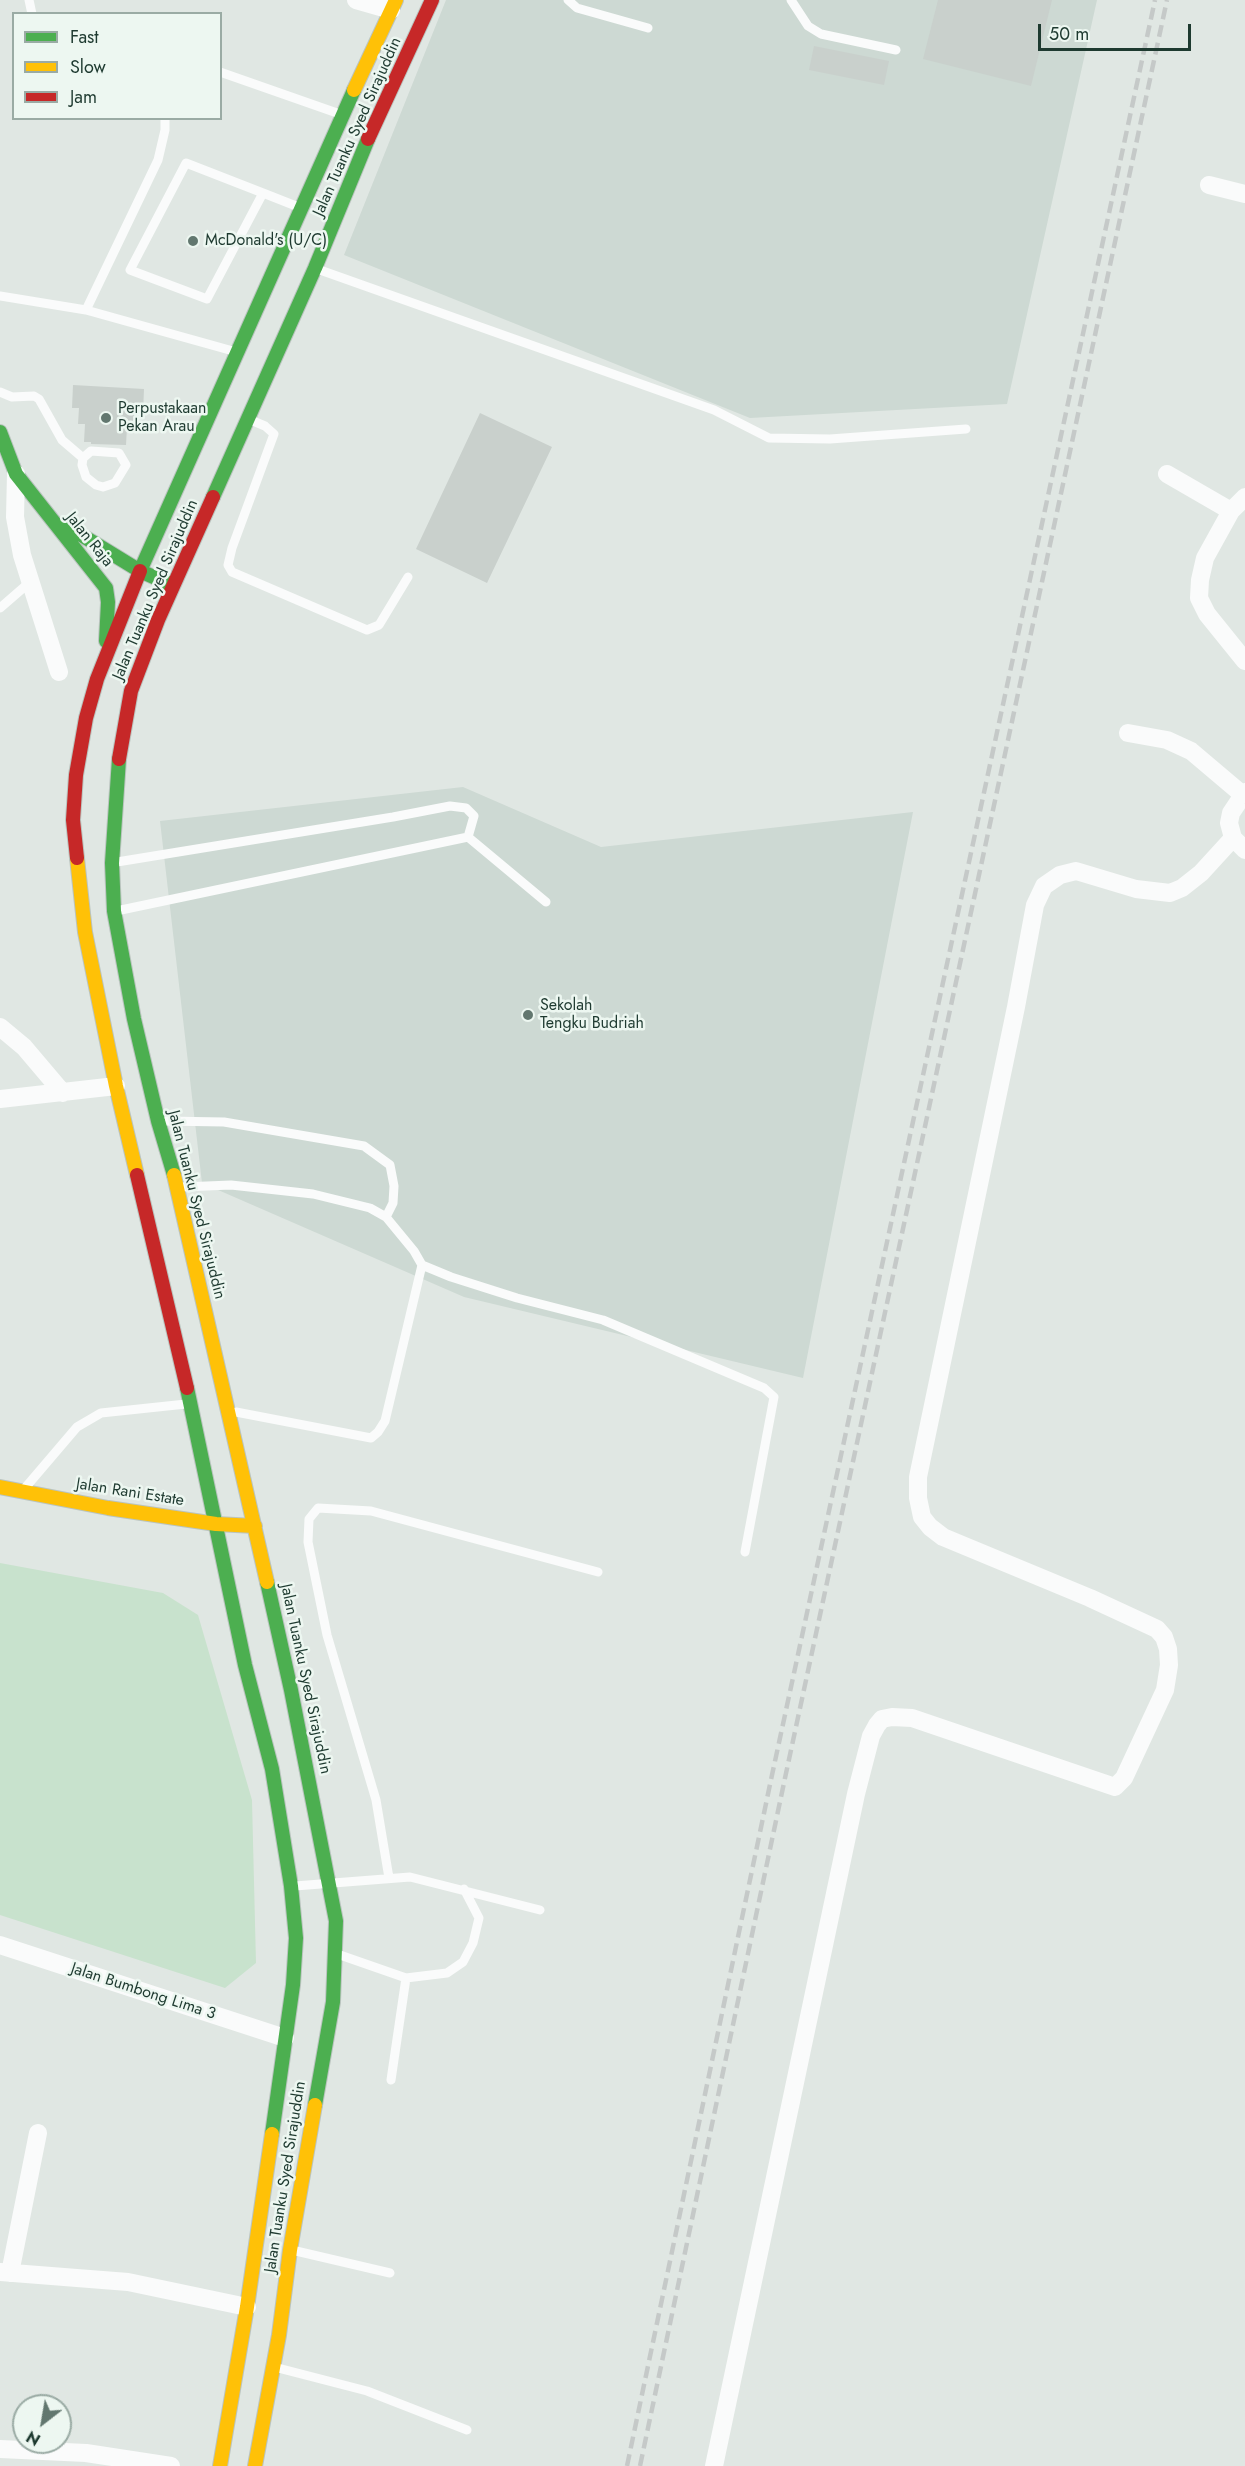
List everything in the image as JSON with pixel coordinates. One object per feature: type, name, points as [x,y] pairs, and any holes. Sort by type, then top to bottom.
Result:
[{"type":"main road","name":"Jalan Tuanku Syed Sirajuddin","points":[[255,2466],[333,2002],[336,1921],[255,1526],[177,1187],[158,1121],[134,1019],[114,911],[112,863],[120,749],[131,691],[172,585],[248,419],[315,268],[373,128],[432,0]]},
{"type":"main road","name":"Jalan Tuanku Syed Sirajuddin","points":[[220,2466],[247,2307],[293,1984],[296,1938],[291,1886],[272,1769],[245,1665],[191,1403],[116,1086],[86,932],[73,820],[76,775],[86,718],[105,660],[140,571],[342,115],[394,5]]},
{"type":"main road","name":"Jalan Raja","points":[[0,432],[15,474],[106,588],[108,602],[105,660]]},
{"type":"main road","name":"Jalan Raja","points":[[47,514],[140,571],[172,585]]},
{"type":"main road","name":"Jalan Rani Estate","points":[[0,1487],[108,1508],[216,1524],[255,1526]]},
{"type":"street","points":[[356,0],[394,5]]},
{"type":"street","points":[[1209,185],[1245,194]]},
{"type":"street","points":[[15,474],[15,517],[22,555],[59,672]]},
{"type":"street","points":[[1167,474],[1231,511]]},
{"type":"street","points":[[1245,497],[1231,511],[1205,558],[1199,598],[1207,614],[1245,661]]},
{"type":"street","points":[[714,2466],[856,1794],[871,1736],[877,1725],[882,1719],[892,1717],[912,1718],[1115,1787],[1124,1778],[1165,1690],[1169,1665],[1168,1649],[1164,1637],[1157,1629],[1090,1598],[943,1537],[922,1517],[918,1498],[918,1477],[1016,1007],[1035,905],[1044,886],[1060,875],[1076,871],[1136,889],[1170,893],[1182,888],[1239,844],[1229,823],[1231,813],[1244,794],[1191,751],[1167,740],[1128,733]]},
{"type":"street","points":[[0,1027],[24,1047],[63,1093]]},
{"type":"street","points":[[0,1099],[116,1086]]},
{"type":"street","name":"Jalan Bumbong Lima 3","points":[[0,1946],[285,2038]]},
{"type":"street","points":[[39,2133],[5,2272],[128,2282],[247,2307]]},
{"type":"street","points":[[0,2449],[86,2453],[171,2466]]},
{"type":"lane","points":[[568,0],[577,8],[648,28]]},
{"type":"lane","points":[[791,0],[808,26],[821,34],[896,50]]},
{"type":"lane","points":[[222,73],[342,115]]},
{"type":"lane","points":[[86,310],[158,160],[165,120]]},
{"type":"lane","points":[[263,193],[207,299],[130,270],[186,163],[263,193],[301,208]]},
{"type":"lane","points":[[315,268],[714,410],[769,438],[830,439],[966,429]]},
{"type":"lane","points":[[0,296],[86,310],[238,352]]},
{"type":"lane","points":[[0,392],[12,397],[34,396],[39,399],[62,440],[83,458]]},
{"type":"lane","points":[[248,419],[265,426],[274,434],[232,548],[228,565],[232,572],[367,630],[379,625],[408,577]]},
{"type":"lane","points":[[91,451],[119,453],[126,465],[120,479],[103,487],[96,485],[86,477],[82,465],[83,458],[91,451]]},
{"type":"lane","points":[[0,608],[30,582]]},
{"type":"lane","points":[[112,863],[450,806],[466,808],[474,816],[468,837]]},
{"type":"lane","points":[[468,837],[546,902]]},
{"type":"lane","points":[[114,911],[468,837]]},
{"type":"lane","points":[[158,1121],[224,1122],[364,1146],[390,1165],[394,1186],[393,1203],[386,1217]]},
{"type":"lane","points":[[177,1187],[231,1185],[312,1194],[370,1208],[386,1217],[414,1251],[422,1265],[451,1277],[517,1298],[603,1320],[764,1388],[774,1396],[745,1552]]},
{"type":"lane","points":[[227,1410],[371,1438],[385,1421],[422,1265]]},
{"type":"lane","points":[[22,1491],[77,1427],[101,1413],[191,1403]]},
{"type":"lane","points":[[389,1878],[376,1800],[327,1635],[308,1542],[309,1519],[318,1508],[371,1511],[598,1572]]},
{"type":"lane","points":[[291,1886],[389,1878],[422,1878],[540,1910]]},
{"type":"lane","points":[[334,1954],[406,1978],[447,1973],[463,1962],[473,1943],[479,1918],[464,1889]]},
{"type":"lane","points":[[391,2080],[406,1978]]},
{"type":"lane","points":[[290,2250],[390,2273]]},
{"type":"lane","points":[[273,2367],[367,2391],[467,2430]]},
{"type":"shaded area","points":[[446,0],[1097,0],[1007,404],[750,418],[344,255]]},
{"type":"shaded area","name":"Sekolah Tengku Budriah","points":[[463,787],[601,847],[913,812],[803,1378],[464,1297],[202,1183],[160,821]]},
{"type":"green space","points":[[0,1563],[163,1593],[198,1615],[252,1800],[256,1963],[225,1988],[0,1915]]},
{"type":"building","points":[[938,0],[1052,0],[1031,86],[923,59]]},
{"type":"building","points":[[814,46],[889,61],[884,85],[809,70]]},
{"type":"building","name":"Perpustakaan Pekan Arau","points":[[73,385],[144,389],[143,413],[134,412],[133,428],[127,427],[126,445],[84,442],[85,424],[78,424],[79,408],[72,408]]},
{"type":"building","points":[[480,413],[552,447],[487,583],[416,549]]},
{"type":"railway","points":[[627,2466],[772,1775],[1155,0]]},
{"type":"railway","points":[[640,2466],[785,1778],[1167,0]]},
{"type":"traffic: fast","points":[[140,571],[354,90]]},
{"type":"traffic: fast","points":[[213,497],[315,268],[368,139]]},
{"type":"traffic: fast","points":[[0,432],[16,474],[106,588],[108,602],[106,641]]},
{"type":"traffic: fast","points":[[65,525],[140,571],[172,585]]},
{"type":"traffic: fast","points":[[119,759],[112,863],[114,911],[134,1019],[158,1121],[174,1175]]},
{"type":"traffic: fast","points":[[187,1388],[245,1665],[272,1769],[291,1886],[296,1938],[293,1985],[272,2134]]},
{"type":"traffic: fast","points":[[267,1582],[291,1690],[336,1921],[333,2002],[315,2105]]},
{"type":"traffic: slow","points":[[354,90],[396,0]]},
{"type":"traffic: slow","points":[[77,858],[85,932],[116,1086],[137,1175]]},
{"type":"traffic: slow","points":[[174,1175],[267,1582]]},
{"type":"traffic: slow","points":[[0,1487],[108,1508],[216,1524],[255,1526]]},
{"type":"traffic: slow","points":[[255,2466],[279,2335],[290,2250],[315,2105]]},
{"type":"traffic: slow","points":[[220,2466],[247,2307],[272,2134]]},
{"type":"traffic: jam","points":[[368,139],[432,0]]},
{"type":"traffic: jam","points":[[119,759],[131,691],[158,620],[213,497]]},
{"type":"traffic: jam","points":[[77,858],[73,820],[76,775],[86,718],[97,679],[140,571]]},
{"type":"traffic: jam","points":[[137,1175],[187,1388]]},
{"type":"place","name":"McDonald's (U/C)","points":[[193,241]]},
{"type":"place","name":"Perpustakaan Pekan Arau","points":[[106,418]]},
{"type":"place","name":"Sekolah Tengku Budriah","points":[[528,1015]]}]
